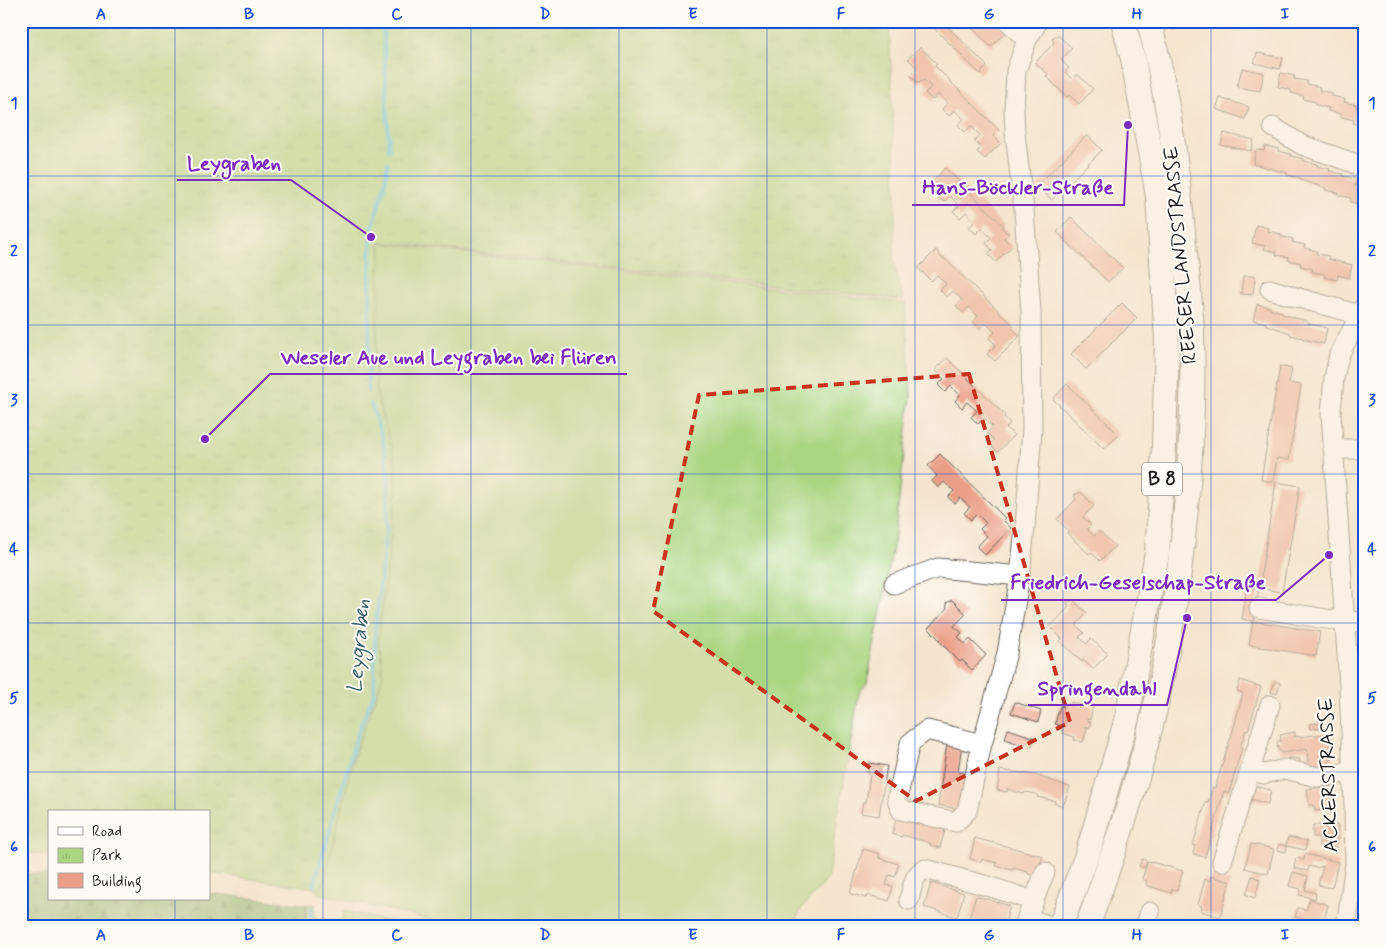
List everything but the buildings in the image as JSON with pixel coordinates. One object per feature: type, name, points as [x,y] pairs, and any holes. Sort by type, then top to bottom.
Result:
[{"type":"main road","name":"REESER LANDSTRASSE","points":[[1060,927],[1088,852],[1127,718],[1157,553],[1167,341],[1158,196],[1133,59],[1124,21]]},
{"type":"main road","name":"REESER LANDSTRASSE","points":[[1087,927],[1109,867],[1138,776],[1159,688],[1182,551],[1190,445],[1192,332],[1179,186],[1159,65],[1149,21]]},
{"type":"street","points":[[1008,21],[1027,40]]},
{"type":"street","points":[[984,736],[927,730],[910,744],[897,800],[901,810],[956,822],[967,811],[984,736],[1007,652],[1020,576],[1030,460],[1033,394],[1027,245],[1014,111],[1016,71],[1027,40],[1038,21]]},
{"type":"street","points":[[1273,127],[1302,145],[1351,162],[1365,169]]},
{"type":"street","name":"ACKERSTRASSE","points":[[1270,289],[1296,298],[1362,310],[1339,355],[1334,378],[1331,414],[1345,622],[1355,863],[1346,927]]},
{"type":"street","points":[[1334,449],[1365,449]]},
{"type":"street","points":[[894,584],[938,568],[1020,576]]},
{"type":"street","points":[[1259,608],[1345,622],[1365,621]]},
{"type":"street","points":[[1222,862],[1270,704]]},
{"type":"street","points":[[1251,771],[1264,774],[1285,769],[1317,777],[1352,772]]},
{"type":"street","points":[[909,900],[916,878],[920,871],[925,870],[991,887],[1034,901]]},
{"type":"street","points":[[1045,872],[1025,923],[1053,927]]},
{"type":"highlighted area","points":[[969,374],[1070,722],[916,801],[653,611],[699,395]]},
{"type":"green space","points":[[21,21],[889,21],[896,191],[894,257],[897,279],[904,300],[381,242],[375,376],[378,400],[395,460],[397,488],[378,641],[383,669],[381,682],[354,755],[322,889],[210,873],[210,810],[48,810],[48,855],[21,852]]},
{"type":"green space","points":[[379,243],[905,303],[911,395],[894,542],[867,683],[859,693],[827,880],[801,909],[793,927],[460,927],[317,893],[350,768],[377,695],[373,390]]},
{"type":"green space","points":[[21,872],[48,875],[48,900],[210,900],[210,893],[307,905],[304,927],[21,927]]},
{"type":"green space","points":[[315,904],[314,927],[304,927],[307,905]]},
{"type":"green space","points":[[344,911],[412,927],[341,927]]},
{"type":"waterway","name":"Leygraben","points":[[383,21],[389,150]]},
{"type":"waterway","name":"Leygraben","points":[[372,229],[385,183],[388,163]]},
{"type":"waterway","name":"Leygraben","points":[[368,391],[371,237]]},
{"type":"waterway","name":"Leygraben","points":[[314,885],[357,735],[374,693],[375,629],[387,523],[389,482],[383,441],[371,404]]},
{"type":"waterway","name":"Leygraben","points":[[310,927],[311,908]]},
{"type":"place","name":"Hans-Böckler-Straße","points":[[1128,125]]},
{"type":"place","name":"Leygraben","points":[[371,237]]},
{"type":"place","name":"Weseler Aue und Leygraben bei Flüren","points":[[205,439]]},
{"type":"place","name":"Friedrich-Geselschap-Straße","points":[[1329,555]]},
{"type":"place","name":"Springendahl","points":[[1187,618]]}]
